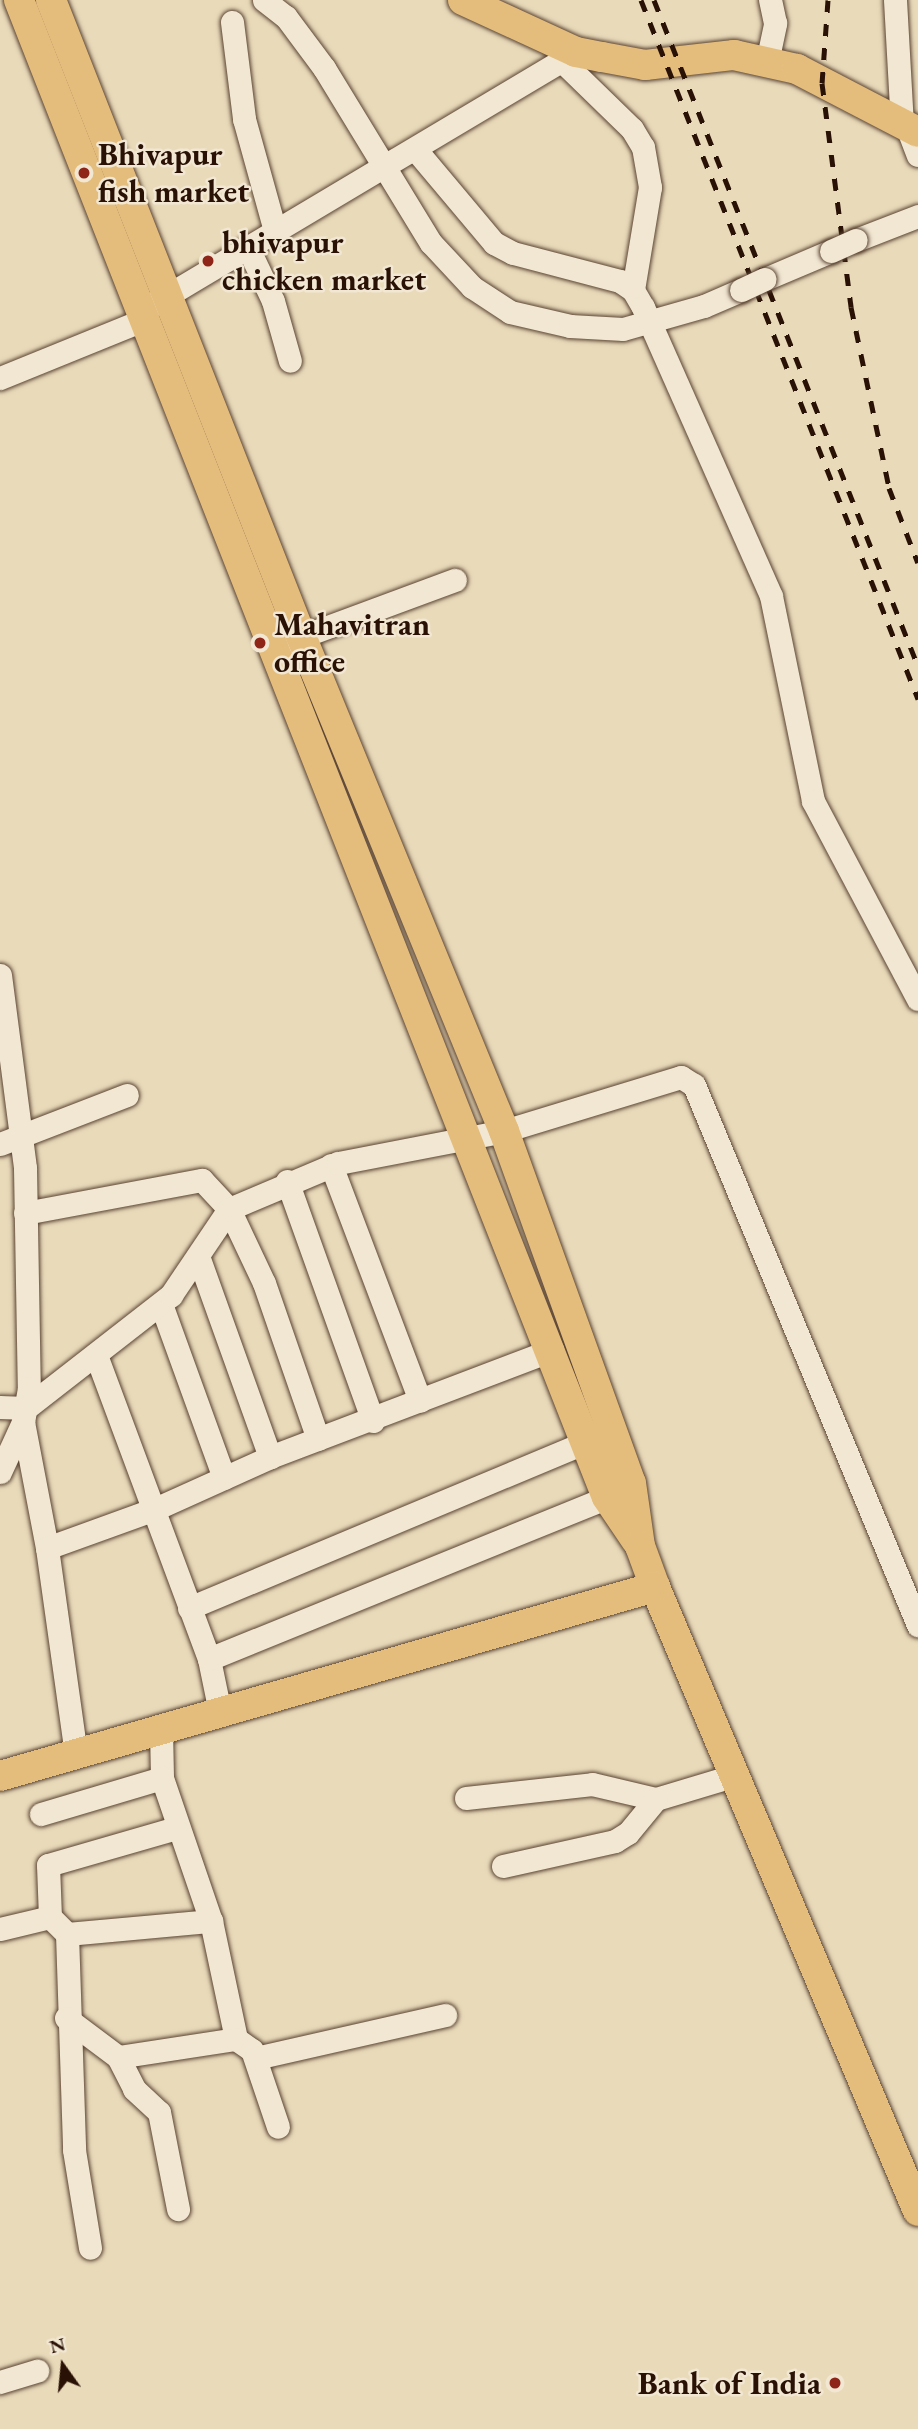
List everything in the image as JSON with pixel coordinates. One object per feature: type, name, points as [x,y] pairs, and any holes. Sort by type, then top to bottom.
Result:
[{"type":"main road","points":[[19,0],[271,649],[552,1350],[607,1497],[640,1546]]},
{"type":"main road","points":[[51,0],[301,636],[504,1130],[631,1483],[640,1546],[655,1587],[732,1776],[918,2211]]},
{"type":"main road","points":[[471,1],[568,56],[645,65],[734,55],[797,69],[909,128]]},
{"type":"main road","points":[[0,1776],[655,1587]]},
{"type":"street","points":[[264,0],[286,17],[324,68],[432,243],[472,286],[510,312],[570,326],[650,321],[741,290],[918,216]]},
{"type":"street","points":[[767,62],[775,23],[770,0]]},
{"type":"street","points":[[895,0],[909,128],[918,155]]},
{"type":"street","points":[[232,22],[244,119],[276,234]]},
{"type":"street","points":[[0,378],[143,314],[568,56],[632,129],[643,147],[650,187],[633,290]]},
{"type":"street","points":[[415,149],[494,243],[513,253],[620,281],[633,290],[650,321],[771,596],[813,802],[918,999]]},
{"type":"street","points":[[249,250],[273,301],[290,361]]},
{"type":"street","points":[[271,649],[455,580]]},
{"type":"street","points":[[0,975],[9,1141],[25,1168],[29,1388],[24,1415],[0,1472]]},
{"type":"street","points":[[24,1415],[161,1304],[198,1256],[229,1209],[287,1181],[331,1166],[504,1130],[670,1078],[681,1077],[694,1085],[918,1625]]},
{"type":"street","points":[[9,1141],[127,1095]]},
{"type":"street","points":[[331,1166],[420,1401]]},
{"type":"street","points":[[25,1213],[195,1178],[229,1209],[264,1283],[318,1439]]},
{"type":"street","points":[[287,1181],[373,1421]]},
{"type":"street","points":[[198,1256],[270,1457]]},
{"type":"street","points":[[161,1304],[224,1478]]},
{"type":"street","points":[[47,1548],[155,1509],[270,1457],[373,1421],[552,1350]]},
{"type":"street","points":[[96,1354],[209,1659],[220,1712]]},
{"type":"street","points":[[0,1406],[24,1415]]},
{"type":"street","points":[[24,1415],[47,1548],[76,1754]]},
{"type":"street","points":[[189,1608],[586,1441]]},
{"type":"street","points":[[209,1659],[607,1497]]},
{"type":"street","points":[[161,1729],[162,1778],[176,1828],[211,1921],[236,2039]]},
{"type":"street","points":[[466,1798],[592,1784],[656,1799],[732,1776]]},
{"type":"street","points":[[41,1814],[162,1778]]},
{"type":"street","points":[[503,1866],[622,1837],[656,1799]]},
{"type":"street","points":[[90,2248],[74,2150],[66,2018],[67,1934],[50,1917],[48,1866],[176,1828]]},
{"type":"street","points":[[0,1929],[50,1917]]},
{"type":"street","points":[[67,1934],[211,1921]]},
{"type":"street","points":[[256,2058],[445,2015]]},
{"type":"street","points":[[66,2018],[118,2057],[134,2089],[159,2112],[178,2209]]},
{"type":"street","points":[[118,2057],[236,2039],[252,2049],[278,2127]]},
{"type":"street","points":[[0,2382],[37,2371]]},
{"type":"railway","points":[[641,0],[918,699]]},
{"type":"railway","points":[[654,0],[918,666]]},
{"type":"railway","points":[[828,0],[822,83],[851,307],[889,488],[918,563]]},
{"type":"place","name":"Bhivapur fish market","points":[[84,173]]},
{"type":"place","name":"bhivapur chicken market","points":[[208,261]]},
{"type":"place","name":"Mahavitran office","points":[[260,643]]},
{"type":"place","name":"Bank of India","points":[[835,2383]]}]
